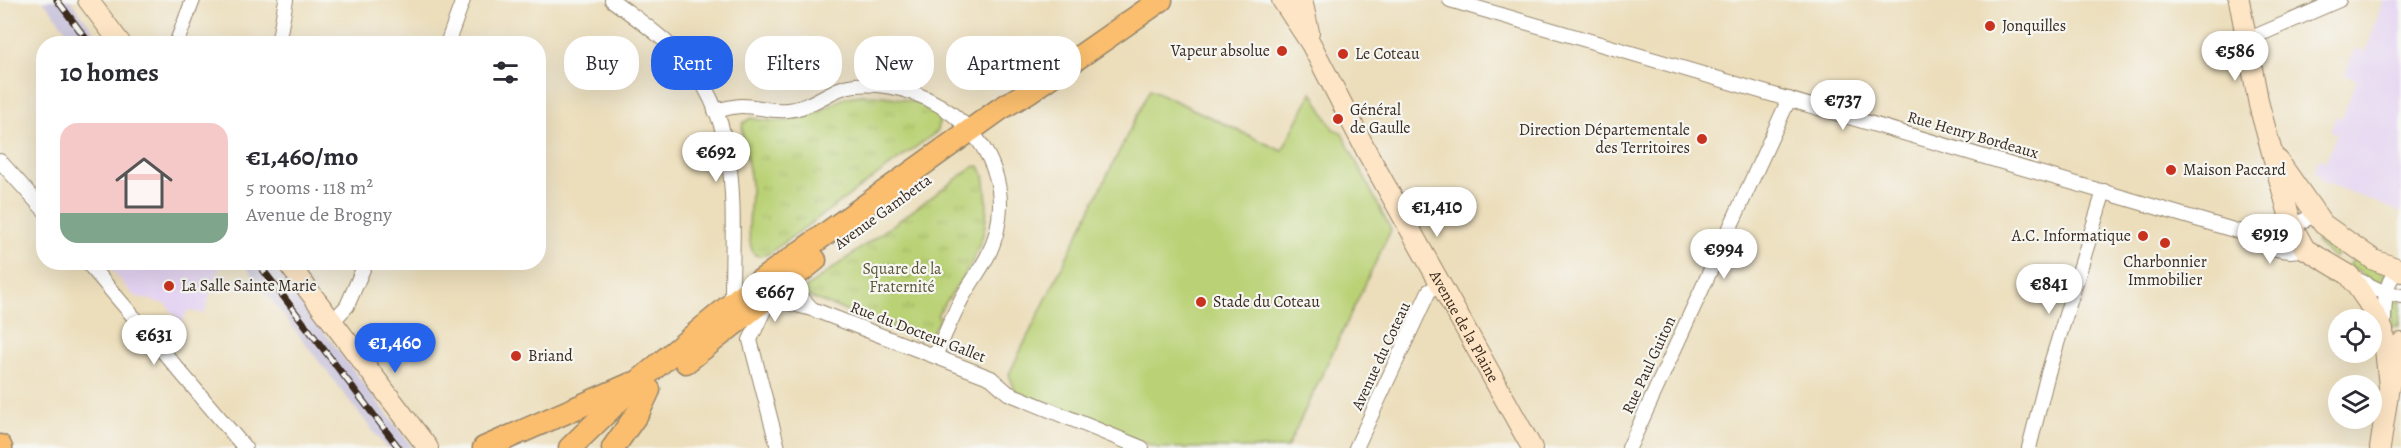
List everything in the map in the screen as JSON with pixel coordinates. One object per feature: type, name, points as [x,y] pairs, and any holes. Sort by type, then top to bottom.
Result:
[{"type":"main road","points":[[88,0],[115,36]]},
{"type":"main road","name":"Avenue de la Plaine","points":[[1282,0],[1311,44],[1353,126],[1532,448]]},
{"type":"main road","name":"Avenue de la Plaine","points":[[1302,0],[1311,44]]},
{"type":"main road","points":[[2239,0],[2259,105],[2292,226],[2305,249],[2349,275],[2367,302],[2383,330],[2389,387]]},
{"type":"main road","name":"Avenue Gambetta","points":[[644,386],[722,333],[975,136],[1000,109],[1030,91],[1157,2]]},
{"type":"main road","name":"Avenue Gambetta","points":[[578,441],[644,386],[729,305],[975,136]]},
{"type":"main road","points":[[2273,153],[2315,215],[2336,235],[2365,254],[2400,270]]},
{"type":"main road","points":[[293,270],[428,448]]},
{"type":"main road","points":[[2380,448],[2389,387],[2401,343]]},
{"type":"main road","points":[[484,448],[613,390],[644,386],[639,411],[613,448]]},
{"type":"street","points":[[179,36],[193,0]]},
{"type":"street","points":[[279,36],[286,0]]},
{"type":"street","points":[[450,36],[463,0]]},
{"type":"street","points":[[612,0],[651,30],[683,59],[704,87],[715,111],[726,140],[732,172],[732,294],[729,305]]},
{"type":"street","name":"Rue Henry Bordeaux","points":[[1450,0],[2244,233],[2260,244],[2274,249],[2294,252],[2305,249]]},
{"type":"street","points":[[2247,40],[2339,0]]},
{"type":"street","points":[[715,111],[742,106],[792,110],[814,103],[845,87],[882,85],[911,91],[935,102],[961,120],[975,136],[994,171],[1000,206],[997,229],[982,269],[963,297],[935,356]]},
{"type":"street","name":"Rue Paul Guiton","points":[[1629,448],[1789,99]]},
{"type":"street","points":[[0,161],[36,201]]},
{"type":"street","points":[[2029,448],[2048,373],[2104,191]]},
{"type":"street","name":"Rue Henry Bordeaux","points":[[2244,233],[2292,226],[2315,215]]},
{"type":"street","points":[[94,270],[245,448]]},
{"type":"street","points":[[332,321],[347,306],[363,270]]},
{"type":"street","points":[[2383,330],[2386,292],[2390,280],[2400,270]]},
{"type":"street","points":[[2349,275],[2386,292],[2401,296]]},
{"type":"street","name":"Rue du Docteur Gallet","points":[[787,281],[812,309]]},
{"type":"street","name":"Avenue du Coteau","points":[[1356,448],[1430,291],[1441,284]]},
{"type":"street","points":[[766,297],[765,308],[750,340],[777,448]]},
{"type":"street","name":"Rue du Docteur Gallet","points":[[766,297],[812,309],[991,378],[1008,393],[1142,448]]},
{"type":"street","points":[[722,333],[734,334],[750,340]]},
{"type":"shaded area","points":[[43,0],[70,0],[98,36],[71,36]]},
{"type":"shaded area","points":[[2383,0],[2401,0],[2401,212],[2319,180],[2321,175],[2314,172],[2319,158],[2326,161],[2337,133],[2330,131],[2336,116],[2342,118],[2357,80],[2344,75],[2355,48],[2366,52]]},
{"type":"shaded area","name":"La Salle Sainte Marie","points":[[112,270],[219,270],[204,314],[188,310],[181,324],[166,304],[134,296]]},
{"type":"shaded area","points":[[248,270],[276,270],[413,448],[386,448]]},
{"type":"green space","name":"Stade du Coteau","points":[[1150,89],[1282,151],[1312,92],[1333,129],[1341,132],[1391,230],[1287,448],[1158,448],[1016,393],[1009,374]]},
{"type":"green space","points":[[864,95],[906,100],[928,107],[940,119],[938,131],[768,254],[755,255],[750,241],[751,185],[743,123],[751,118],[769,121],[795,120],[811,115],[845,98]]},
{"type":"green space","name":"Square de la Fraternité","points":[[978,166],[984,177],[987,210],[981,243],[966,272],[937,315],[940,318],[929,338],[919,339],[807,296],[803,290],[973,167]]},
{"type":"green space","points":[[2319,235],[2323,235],[2342,248],[2334,258],[2316,242]]},
{"type":"green space","points":[[2354,258],[2387,275],[2381,286],[2349,266]]},
{"type":"green space","points":[[2392,300],[2401,301],[2399,326],[2391,326]]},
{"type":"railway","points":[[57,0],[84,36]]},
{"type":"railway","points":[[263,270],[399,448]]},
{"type":"place","name":"Jonquilles","points":[[1990,26]]},
{"type":"place","name":"Vapeur absolue","points":[[1282,51]]},
{"type":"place","name":"Le Coteau","points":[[1343,54]]},
{"type":"place","name":"Général de Gaulle","points":[[1338,119]]},
{"type":"place","name":"Direction Départementale des Territoires","points":[[1702,139]]},
{"type":"place","name":"Maison Paccard","points":[[2171,170]]},
{"type":"place","name":"A.C. Informatique","points":[[2143,236]]},
{"type":"place","name":"Charbonnier Immobilier","points":[[2165,243]]},
{"type":"place","name":"La Salle Sainte Marie","points":[[169,286]]},
{"type":"place","name":"Stade du Coteau","points":[[1201,302]]},
{"type":"place","name":"Briand","points":[[516,356]]}]
